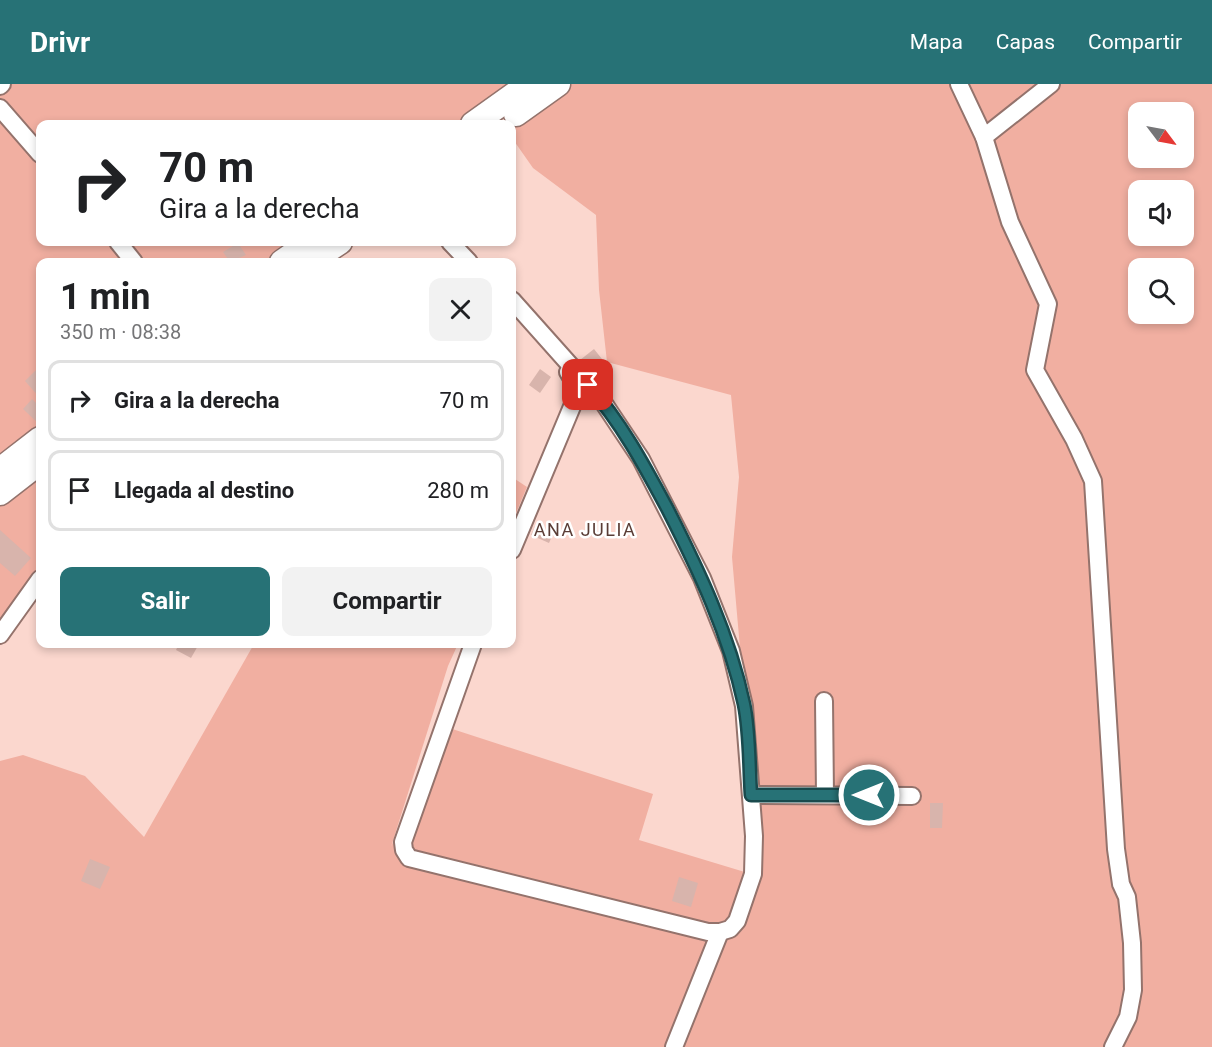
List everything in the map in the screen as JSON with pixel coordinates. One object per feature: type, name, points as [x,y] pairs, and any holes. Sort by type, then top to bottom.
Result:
[{"type":"highway","points":[[479,120],[529,84]]},
{"type":"highway","points":[[508,120],[558,84]]},
{"type":"highway","points":[[288,258],[305,246]]},
{"type":"highway","points":[[316,258],[334,246]]},
{"type":"highway","points":[[0,470],[36,442]]},
{"type":"highway","points":[[0,493],[36,465]]},
{"type":"street","points":[[959,84],[984,137],[1010,222],[1048,304],[1035,370],[1074,439],[1094,481],[1116,849],[1121,884],[1127,897],[1132,943],[1133,990],[1128,1017],[1113,1047]]},
{"type":"street","points":[[984,137],[1051,84]]},
{"type":"street","points":[[0,108],[36,149]]},
{"type":"street","points":[[121,246],[132,258]]},
{"type":"street","points":[[454,246],[465,258]]},
{"type":"street","points":[[463,246],[473,258]]},
{"type":"street","points":[[472,648],[403,842],[404,850],[410,858],[708,932],[730,929],[737,921],[753,874],[754,836],[744,706],[731,651],[702,578],[641,459],[603,402],[516,304]]},
{"type":"street","points":[[516,315],[575,381],[578,389],[516,539]]},
{"type":"street","points":[[0,635],[36,585]]},
{"type":"street","points":[[824,701],[825,795]]},
{"type":"street","points":[[751,795],[912,796]]},
{"type":"street","points":[[674,1047],[720,932]]},
{"type":"shaded area","points":[[0,84],[515,84],[466,120],[36,120],[36,246],[295,246],[279,258],[36,258],[36,442],[0,470]]},
{"type":"shaded area","points":[[558,84],[1212,84],[1212,1047],[0,1047],[0,761],[23,755],[85,776],[144,837],[252,648],[456,648],[448,666],[391,847],[440,725],[653,794],[639,840],[748,873],[752,731],[740,648],[732,557],[739,477],[731,395],[607,362],[599,290],[596,215],[533,168],[516,144],[516,120],[508,120]]},
{"type":"shaded area","points":[[36,465],[36,585],[0,635],[0,493]]},
{"type":"shaded area","points":[[516,480],[527,487],[516,513]]},
{"type":"building","points":[[233,246],[240,246],[246,255],[239,258],[227,258],[223,252]]},
{"type":"building","points":[[594,349],[606,364],[595,373],[590,367],[588,369],[578,358],[580,360]]},
{"type":"building","points":[[540,369],[551,377],[540,393],[529,385]]},
{"type":"building","points":[[36,370],[36,393],[25,381]]},
{"type":"building","points":[[32,399],[36,403],[36,421],[23,409]]},
{"type":"building","points":[[535,526],[553,534],[549,543],[531,535]]},
{"type":"building","points":[[0,530],[31,558],[15,576],[0,563]]},
{"type":"building","points":[[177,648],[197,648],[191,658],[176,650]]},
{"type":"building","points":[[930,803],[943,803],[942,828],[930,828]]},
{"type":"building","points":[[90,859],[110,867],[100,889],[81,881]]},
{"type":"building","points":[[679,877],[698,883],[691,907],[672,901]]},
{"type":"district","name":"ANA JULIA","points":[[585,529]]},
{"type":"route","points":[[588,385],[603,402],[641,459],[702,578],[731,651],[744,706],[751,795],[869,795]]}]
